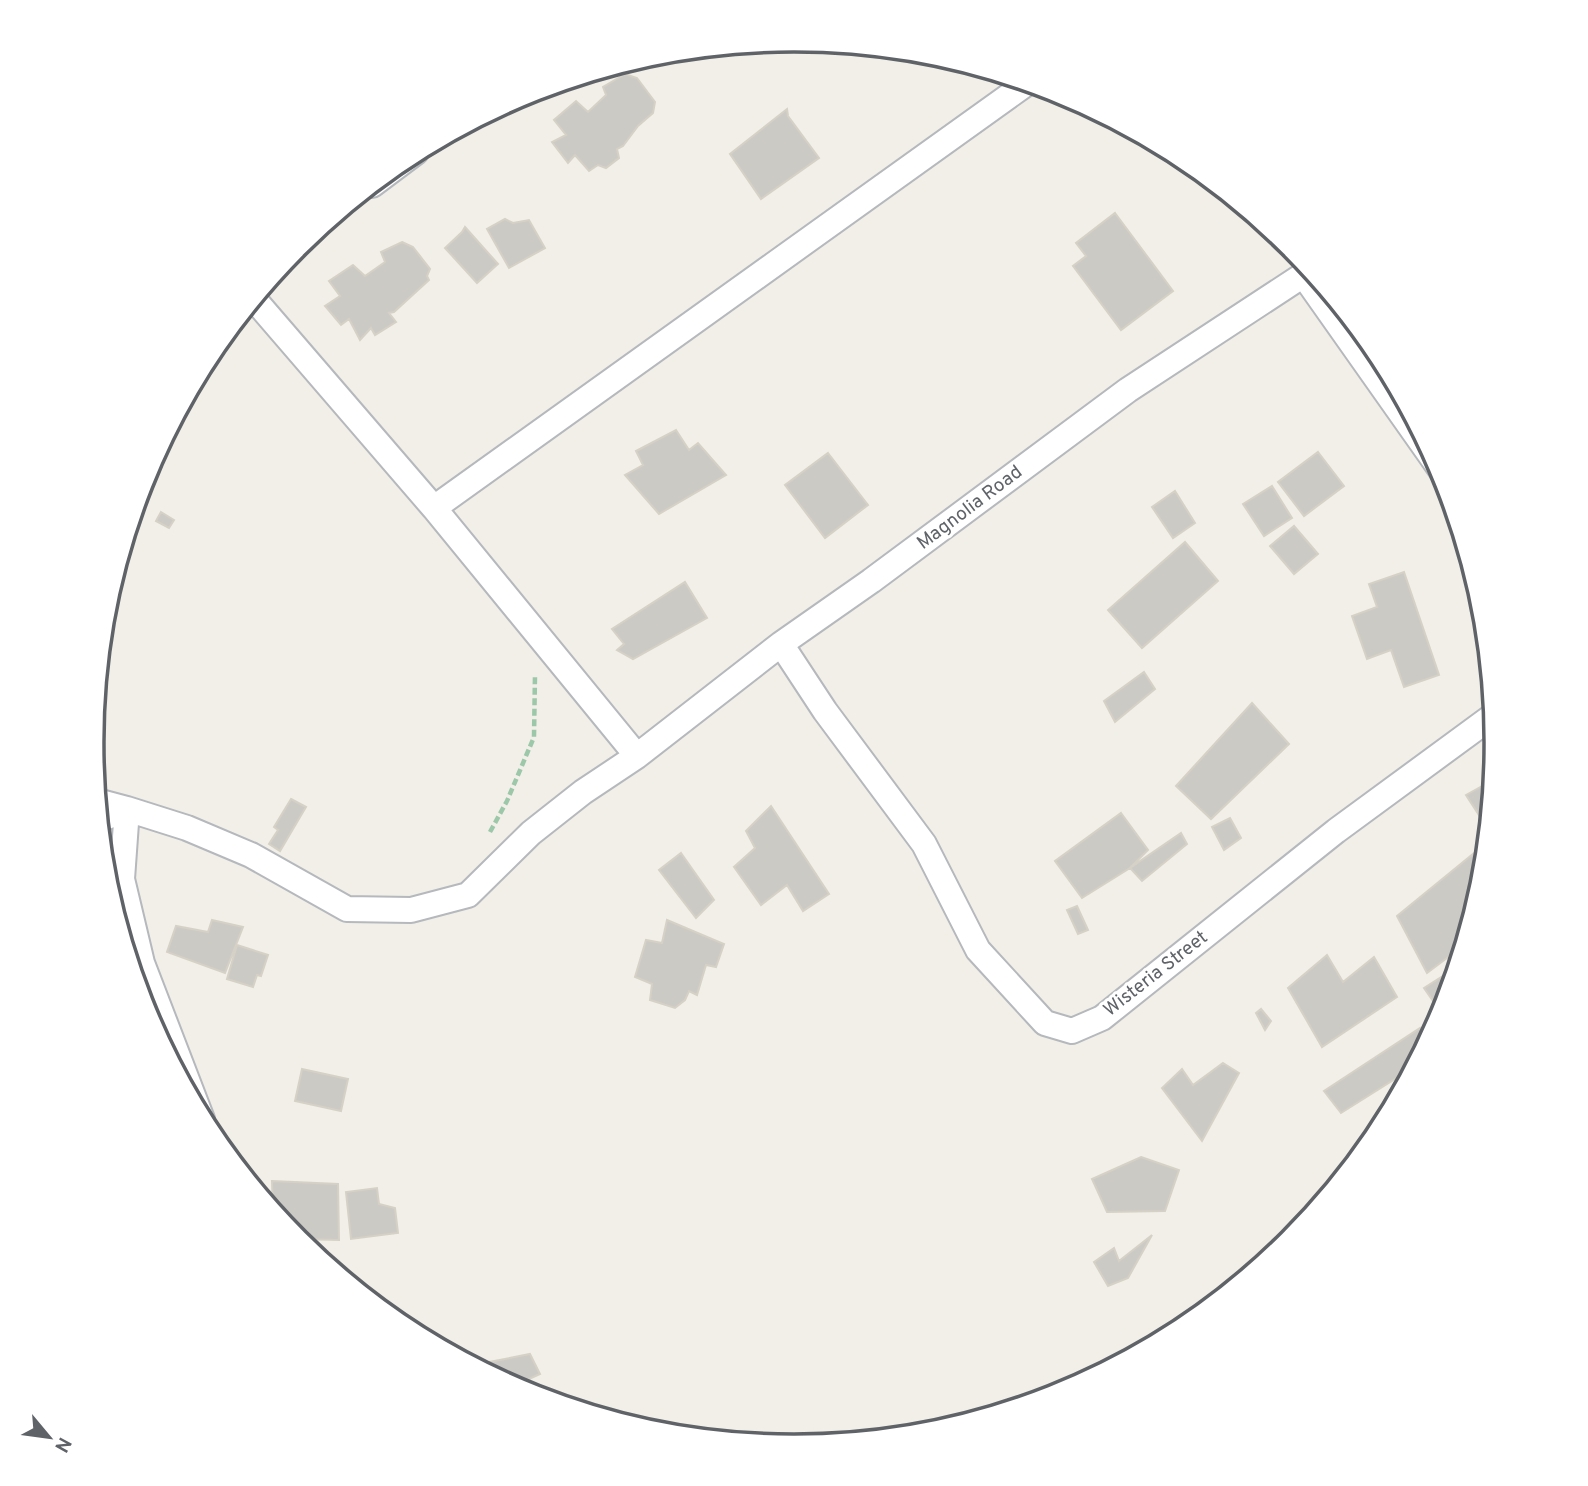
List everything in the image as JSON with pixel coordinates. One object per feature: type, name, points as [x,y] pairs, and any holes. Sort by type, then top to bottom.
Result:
[{"type":"street","points":[[434,508],[1018,90]]},
{"type":"street","name":"Magnolia Road","points":[[106,804],[187,828],[251,855],[347,909],[411,910],[468,895],[531,833],[583,792],[637,756],[781,644],[871,581],[1128,390],[1302,276]]},
{"type":"street","points":[[260,306],[434,508],[637,756]]},
{"type":"street","points":[[1336,315],[1393,401]]},
{"type":"street","name":"Wisteria Street","points":[[781,644],[825,711],[924,844],[978,950],[1045,1023],[1072,1031],[1102,1018],[1336,831],[1484,723]]},
{"type":"street","points":[[108,817],[127,809],[122,878],[142,963],[173,1044]]},
{"type":"path","points":[[487,837],[507,801],[534,737],[535,656],[542,641]]},
{"type":"building","points":[[625,74],[637,78],[655,102],[653,113],[638,126],[623,146],[617,149],[619,158],[606,168],[598,165],[589,171],[575,155],[568,163],[552,142],[566,135],[554,120],[576,101],[588,112],[606,95],[603,87]]},
{"type":"building","points":[[787,109],[788,116],[819,158],[761,199],[730,154]]},
{"type":"building","points":[[1115,213],[1173,291],[1121,330],[1073,266],[1086,256],[1076,243]]},
{"type":"building","points":[[505,219],[513,223],[529,220],[545,248],[509,268],[487,229]]},
{"type":"building","points":[[465,227],[498,264],[477,283],[445,248]]},
{"type":"building","points":[[402,242],[413,247],[430,269],[427,276],[429,280],[394,312],[389,313],[396,322],[375,335],[371,328],[360,340],[349,319],[341,325],[325,306],[340,296],[329,281],[353,265],[365,276],[385,262],[381,252]]},
{"type":"building","points":[[676,430],[689,450],[698,443],[726,475],[659,514],[625,475],[643,465],[636,451]]},
{"type":"building","points":[[1318,452],[1344,486],[1304,516],[1278,482]]},
{"type":"building","points":[[828,453],[868,505],[825,538],[785,485]]},
{"type":"building","points":[[1272,486],[1292,518],[1264,536],[1243,504]]},
{"type":"building","points":[[1175,491],[1195,523],[1173,538],[1152,507]]},
{"type":"building","points":[[161,512],[174,520],[169,528],[156,521]]},
{"type":"building","points":[[1294,526],[1318,554],[1294,574],[1270,546]]},
{"type":"building","points":[[1185,542],[1218,581],[1142,648],[1108,610]]},
{"type":"building","points":[[1404,572],[1439,675],[1404,687],[1391,650],[1367,659],[1352,616],[1377,607],[1369,584]]},
{"type":"building","points":[[685,582],[707,618],[633,659],[617,650],[624,644],[612,629]]},
{"type":"building","points":[[1144,672],[1155,689],[1115,722],[1104,701]]},
{"type":"building","points":[[1252,703],[1289,744],[1211,819],[1176,786]]},
{"type":"building","points":[[1483,786],[1480,817],[1466,795]]},
{"type":"building","points":[[291,799],[306,807],[280,851],[269,844],[278,830],[274,827]]},
{"type":"building","points":[[771,806],[829,894],[803,911],[787,885],[761,905],[734,867],[755,848],[746,831]]},
{"type":"building","points":[[1121,813],[1148,850],[1130,868],[1082,898],[1055,861]]},
{"type":"building","points":[[1230,818],[1241,838],[1224,850],[1212,827]]},
{"type":"building","points":[[1181,833],[1187,844],[1142,881],[1130,868]]},
{"type":"building","points":[[1476,852],[1451,955],[1427,973],[1397,916]]},
{"type":"building","points":[[681,853],[714,900],[696,918],[659,870]]},
{"type":"building","points":[[1077,906],[1088,930],[1078,934],[1067,910]]},
{"type":"building","points":[[212,920],[243,927],[225,973],[167,952],[176,926],[208,932]]},
{"type":"building","points":[[667,920],[724,944],[716,967],[706,965],[697,995],[689,991],[685,1000],[675,1008],[650,1000],[652,984],[635,977],[646,940],[662,943]]},
{"type":"building","points":[[237,945],[268,955],[261,976],[257,975],[253,987],[227,979]]},
{"type":"building","points":[[1327,955],[1343,982],[1374,957],[1397,997],[1322,1047],[1288,988]]},
{"type":"building","points":[[1444,975],[1434,1002],[1424,988]]},
{"type":"building","points":[[1261,1009],[1271,1021],[1265,1030],[1256,1013]]},
{"type":"building","points":[[1420,1028],[1398,1077],[1341,1113],[1324,1091]]},
{"type":"building","points":[[1223,1063],[1239,1073],[1202,1141],[1162,1088],[1182,1069],[1193,1085]]},
{"type":"building","points":[[302,1069],[348,1079],[341,1111],[295,1101]]},
{"type":"building","points":[[1141,1157],[1179,1170],[1165,1211],[1107,1212],[1092,1179]]},
{"type":"building","points":[[272,1181],[338,1184],[339,1240],[315,1239],[272,1195]]},
{"type":"building","points":[[377,1188],[379,1204],[395,1208],[398,1233],[351,1239],[346,1192]]},
{"type":"building","points":[[1152,1235],[1128,1278],[1108,1286],[1094,1262],[1114,1248],[1119,1261]]},
{"type":"building","points":[[530,1354],[540,1374],[527,1380],[489,1362]]}]
